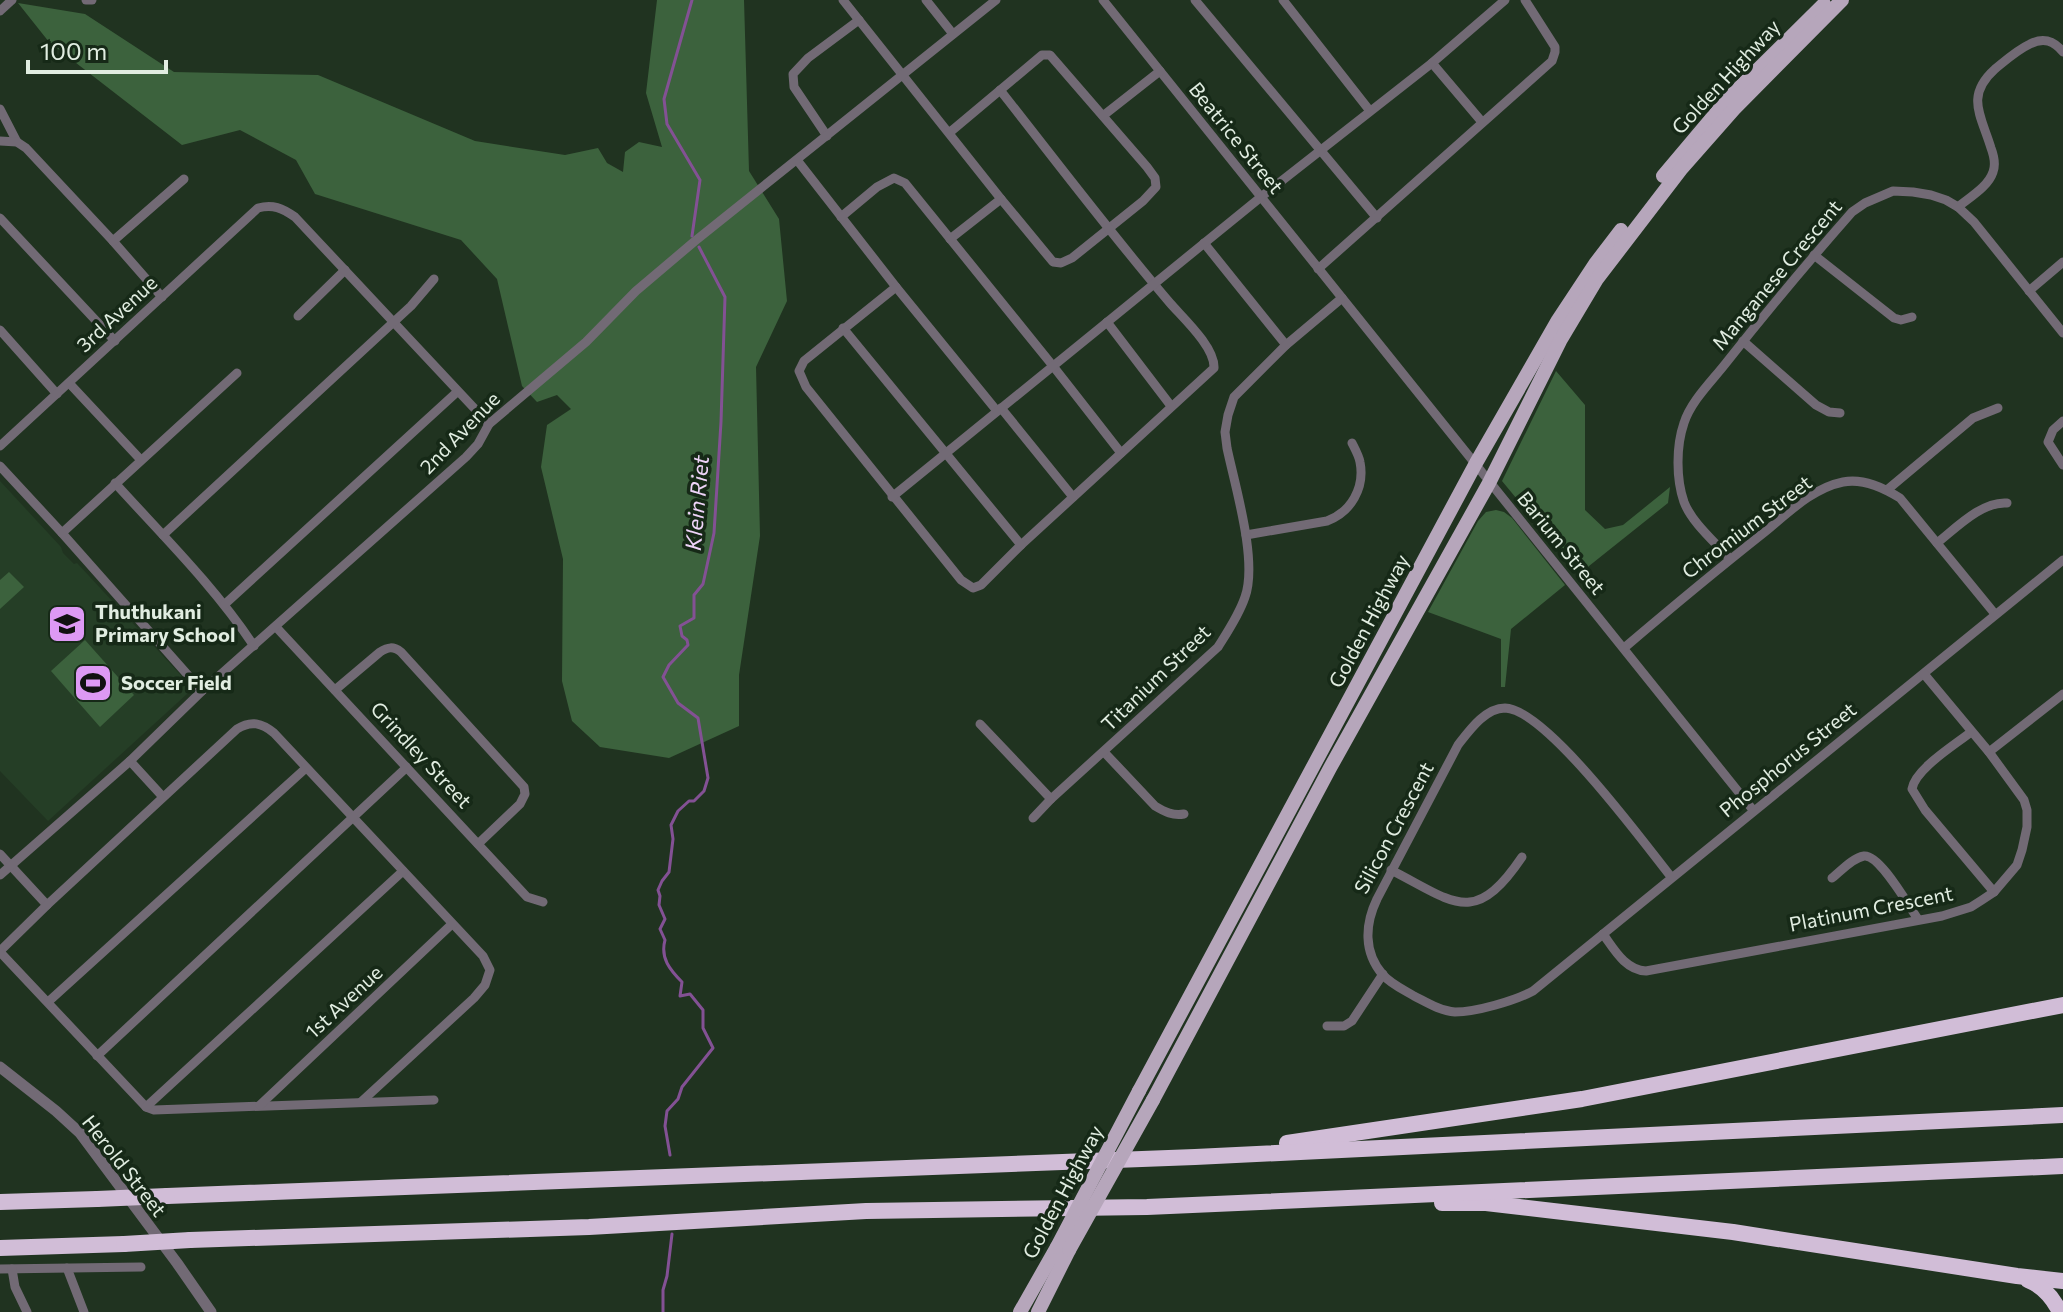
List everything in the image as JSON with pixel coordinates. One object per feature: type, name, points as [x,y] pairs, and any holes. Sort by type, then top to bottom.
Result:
[{"type":"highway","points":[[1195,1157],[1582,1099],[2063,1005]]},
{"type":"highway","points":[[0,1202],[1195,1157],[2063,1115]]},
{"type":"highway","points":[[0,1248],[589,1227],[866,1211],[1132,1207],[2063,1166]]},
{"type":"highway","points":[[1211,1203],[1486,1203],[1733,1232],[2063,1281]]},
{"type":"highway","points":[[2017,1276],[2034,1283],[2050,1295],[2060,1312]]},
{"type":"main road","name":"Golden Highway","points":[[1038,1312],[1063,1249],[1139,1091],[1476,463],[1558,320],[1595,264],[1675,161],[1728,99],[1829,0]]},
{"type":"main road","name":"Golden Highway","points":[[1020,1312],[1063,1249],[1153,1100],[1330,768],[1489,483],[1560,341],[1597,279],[1682,168],[1734,109],[1842,0]]},
{"type":"street","points":[[0,11],[12,0]]},
{"type":"street","points":[[843,0],[1001,199],[1057,263],[1072,258],[1156,187],[1152,174],[1050,55],[1042,55],[949,133]]},
{"type":"street","points":[[926,0],[953,34]]},
{"type":"street","name":"2nd Avenue","points":[[0,875],[466,457],[478,444],[489,424],[586,342],[636,291],[996,0]]},
{"type":"street","points":[[1195,0],[1377,218]]},
{"type":"street","points":[[1283,0],[1370,111]]},
{"type":"street","points":[[892,497],[1319,150],[1432,63],[1505,0]]},
{"type":"street","points":[[1318,269],[1552,61],[1555,47],[1552,40],[1525,0]]},
{"type":"street","name":"Beatrice Street","points":[[1108,2],[1342,298]]},
{"type":"street","points":[[827,136],[794,87],[793,74],[808,58],[859,20]]},
{"type":"street","points":[[1958,207],[1982,188],[1994,171],[1994,157],[1978,111],[1976,97],[1980,85],[2009,57],[2034,42],[2049,41],[2063,52]]},
{"type":"street","points":[[1432,63],[1482,122]]},
{"type":"street","points":[[1104,115],[1160,71]]},
{"type":"street","points":[[896,287],[804,361],[799,371],[801,379],[892,497],[961,580],[973,588],[981,585],[1211,372],[1214,363],[1212,354],[1000,90]]},
{"type":"street","points":[[0,109],[17,142],[26,148],[162,297]]},
{"type":"street","points":[[0,141],[17,142]]},
{"type":"street","points":[[797,160],[896,287],[1073,497]]},
{"type":"street","points":[[841,217],[877,187],[894,178],[905,183],[1121,453]]},
{"type":"street","points":[[113,241],[184,179]]},
{"type":"street","name":"Manganese Crescent","points":[[1730,559],[1685,506],[1678,463],[1684,422],[1692,406],[1814,255],[1852,212],[1865,203],[1893,191],[1931,195],[1958,207],[1974,222],[2063,333]]},
{"type":"street","points":[[950,239],[1001,199]]},
{"type":"street","name":"3rd Avenue","points":[[0,446],[258,208],[269,205],[284,209],[345,270]]},
{"type":"street","points":[[0,218],[115,341]]},
{"type":"street","points":[[1204,243],[1286,345]]},
{"type":"street","points":[[1814,255],[1894,318],[1912,317]]},
{"type":"street","points":[[2029,291],[2063,262]]},
{"type":"street","points":[[298,316],[345,270],[489,424]]},
{"type":"street","points":[[163,535],[411,306],[434,279]]},
{"type":"street","name":"Barium Street","points":[[1342,298],[1753,810]]},
{"type":"street","name":"Titanium Street","points":[[1033,818],[1218,647],[1236,618],[1247,594],[1249,556],[1227,448],[1225,432],[1228,415],[1234,397],[1286,345],[1342,298]]},
{"type":"street","points":[[1107,322],[1171,406]]},
{"type":"street","points":[[843,328],[1021,545]]},
{"type":"street","points":[[0,330],[4,342],[57,394]]},
{"type":"street","points":[[1743,341],[1816,405],[1829,412],[1840,413]]},
{"type":"street","points":[[62,533],[237,373]]},
{"type":"street","points":[[69,383],[140,459]]},
{"type":"street","points":[[225,604],[457,392]]},
{"type":"street","points":[[1998,408],[1973,418],[1887,490],[1900,498],[1995,614],[2063,560]]},
{"type":"street","points":[[2063,421],[2053,430],[2048,442],[2063,465]]},
{"type":"street","points":[[1246,535],[1327,521],[1345,512],[1354,500],[1360,478],[1360,460],[1352,443]]},
{"type":"street","points":[[0,466],[202,691]]},
{"type":"street","name":"Chromium Street","points":[[1624,648],[1814,493],[1845,482],[1868,483],[1887,490]]},
{"type":"street","points":[[115,483],[225,604],[254,646]]},
{"type":"street","points":[[1937,543],[1986,506],[2007,503]]},
{"type":"street","name":"Phosphorus Street","points":[[1603,934],[1995,614]]},
{"type":"street","name":"Grindley Street","points":[[276,627],[527,897],[543,902]]},
{"type":"street","points":[[335,690],[387,647],[395,647],[401,652],[524,787],[525,794],[520,804],[478,844]]},
{"type":"street","name":"Platinum Crescent","points":[[1603,934],[1629,966],[1646,971],[1942,916],[1971,907],[1994,892],[2017,865],[2027,827],[2024,800],[1989,752],[1924,674]]},
{"type":"street","points":[[1989,752],[2063,694]]},
{"type":"street","name":"Silicon Crescent","points":[[1383,974],[1368,945],[1370,914],[1458,745],[1487,714],[1499,709],[1515,710],[1546,730],[1578,762],[1672,878]]},
{"type":"street","points":[[361,1102],[474,998],[490,976],[489,965],[265,726],[249,723],[237,729],[0,951],[146,1107],[154,1110],[434,1100]]},
{"type":"street","points":[[980,724],[1051,799]]},
{"type":"street","points":[[1971,732],[1920,773],[1912,789],[1925,810],[1994,892]]},
{"type":"street","points":[[1104,752],[1155,806],[1165,812],[1184,814]]},
{"type":"street","points":[[130,761],[163,797]]},
{"type":"street","points":[[97,1056],[407,767]]},
{"type":"street","points":[[48,1002],[306,768]]},
{"type":"street","points":[[0,854],[47,905]]},
{"type":"street","points":[[1832,878],[1849,863],[1866,856],[1872,857],[1885,870],[1918,919]]},
{"type":"street","points":[[1391,870],[1455,902],[1469,904],[1480,901],[1498,886],[1522,857]]},
{"type":"street","points":[[146,1107],[403,871]]},
{"type":"street","name":"1st Avenue","points":[[260,1105],[452,924]]},
{"type":"street","points":[[1327,1026],[1344,1026],[1352,1021],[1383,974],[1396,985],[1438,1008],[1453,1012],[1521,998],[1603,934]]},
{"type":"street","name":"Herold Street","points":[[0,1067],[80,1133],[211,1312]]},
{"type":"street","points":[[0,1269],[141,1267]]},
{"type":"street","points":[[67,1268],[84,1312]]},
{"type":"street","points":[[12,1269],[15,1287],[27,1312]]},
{"type":"shaded area","points":[[657,0],[744,0],[749,171],[779,219],[787,301],[756,367],[760,536],[739,675],[739,726],[669,758],[600,747],[572,721],[562,681],[563,559],[541,467],[547,425],[571,409],[557,395],[537,402],[522,386],[497,279],[461,240],[315,194],[296,160],[240,130],[182,145],[49,42],[18,3],[85,14],[174,72],[318,75],[475,141],[565,155],[598,148],[607,163],[623,172],[625,152],[639,142],[662,147],[646,93]]},
{"type":"shaded area","points":[[1556,371],[1585,405],[1585,510],[1605,529],[1623,525],[1670,487],[1668,503],[1579,574],[1502,481]]},
{"type":"shaded area","name":"Thuthukani Primary School","points":[[0,481],[61,547],[63,553],[74,564],[77,563],[188,683],[188,693],[48,821],[0,771]]},
{"type":"shaded area","points":[[1496,510],[1512,518],[1565,585],[1511,629],[1505,687],[1501,687],[1501,639],[1428,612],[1478,521],[1486,512]]},
{"type":"shaded area","points":[[9,572],[24,587],[0,609],[0,580]]},
{"type":"shaded area","name":"Soccer Field","points":[[85,640],[134,695],[100,727],[51,671]]},
{"type":"waterway","name":"Klein Riet","points":[[692,0],[664,99],[667,124],[700,180],[692,236]]},
{"type":"waterway","name":"Klein Riet","points":[[670,1155],[665,1126],[667,1111],[713,1048],[703,1028],[703,1010],[690,994],[680,996],[682,982],[665,958],[665,940],[660,929],[665,919],[659,905],[658,890],[669,872],[673,839],[671,825],[678,811],[704,791],[708,778],[698,718],[678,703],[663,677],[669,665],[688,645],[680,626],[694,618],[694,595],[703,584],[714,533],[725,297],[699,247]]},
{"type":"waterway","name":"Klein Riet","points":[[663,1312],[663,1290],[672,1234]]},
{"type":"place","name":"Thuthukani Primary School","points":[[67,624]]},
{"type":"place","name":"Soccer Field","points":[[93,683]]}]
